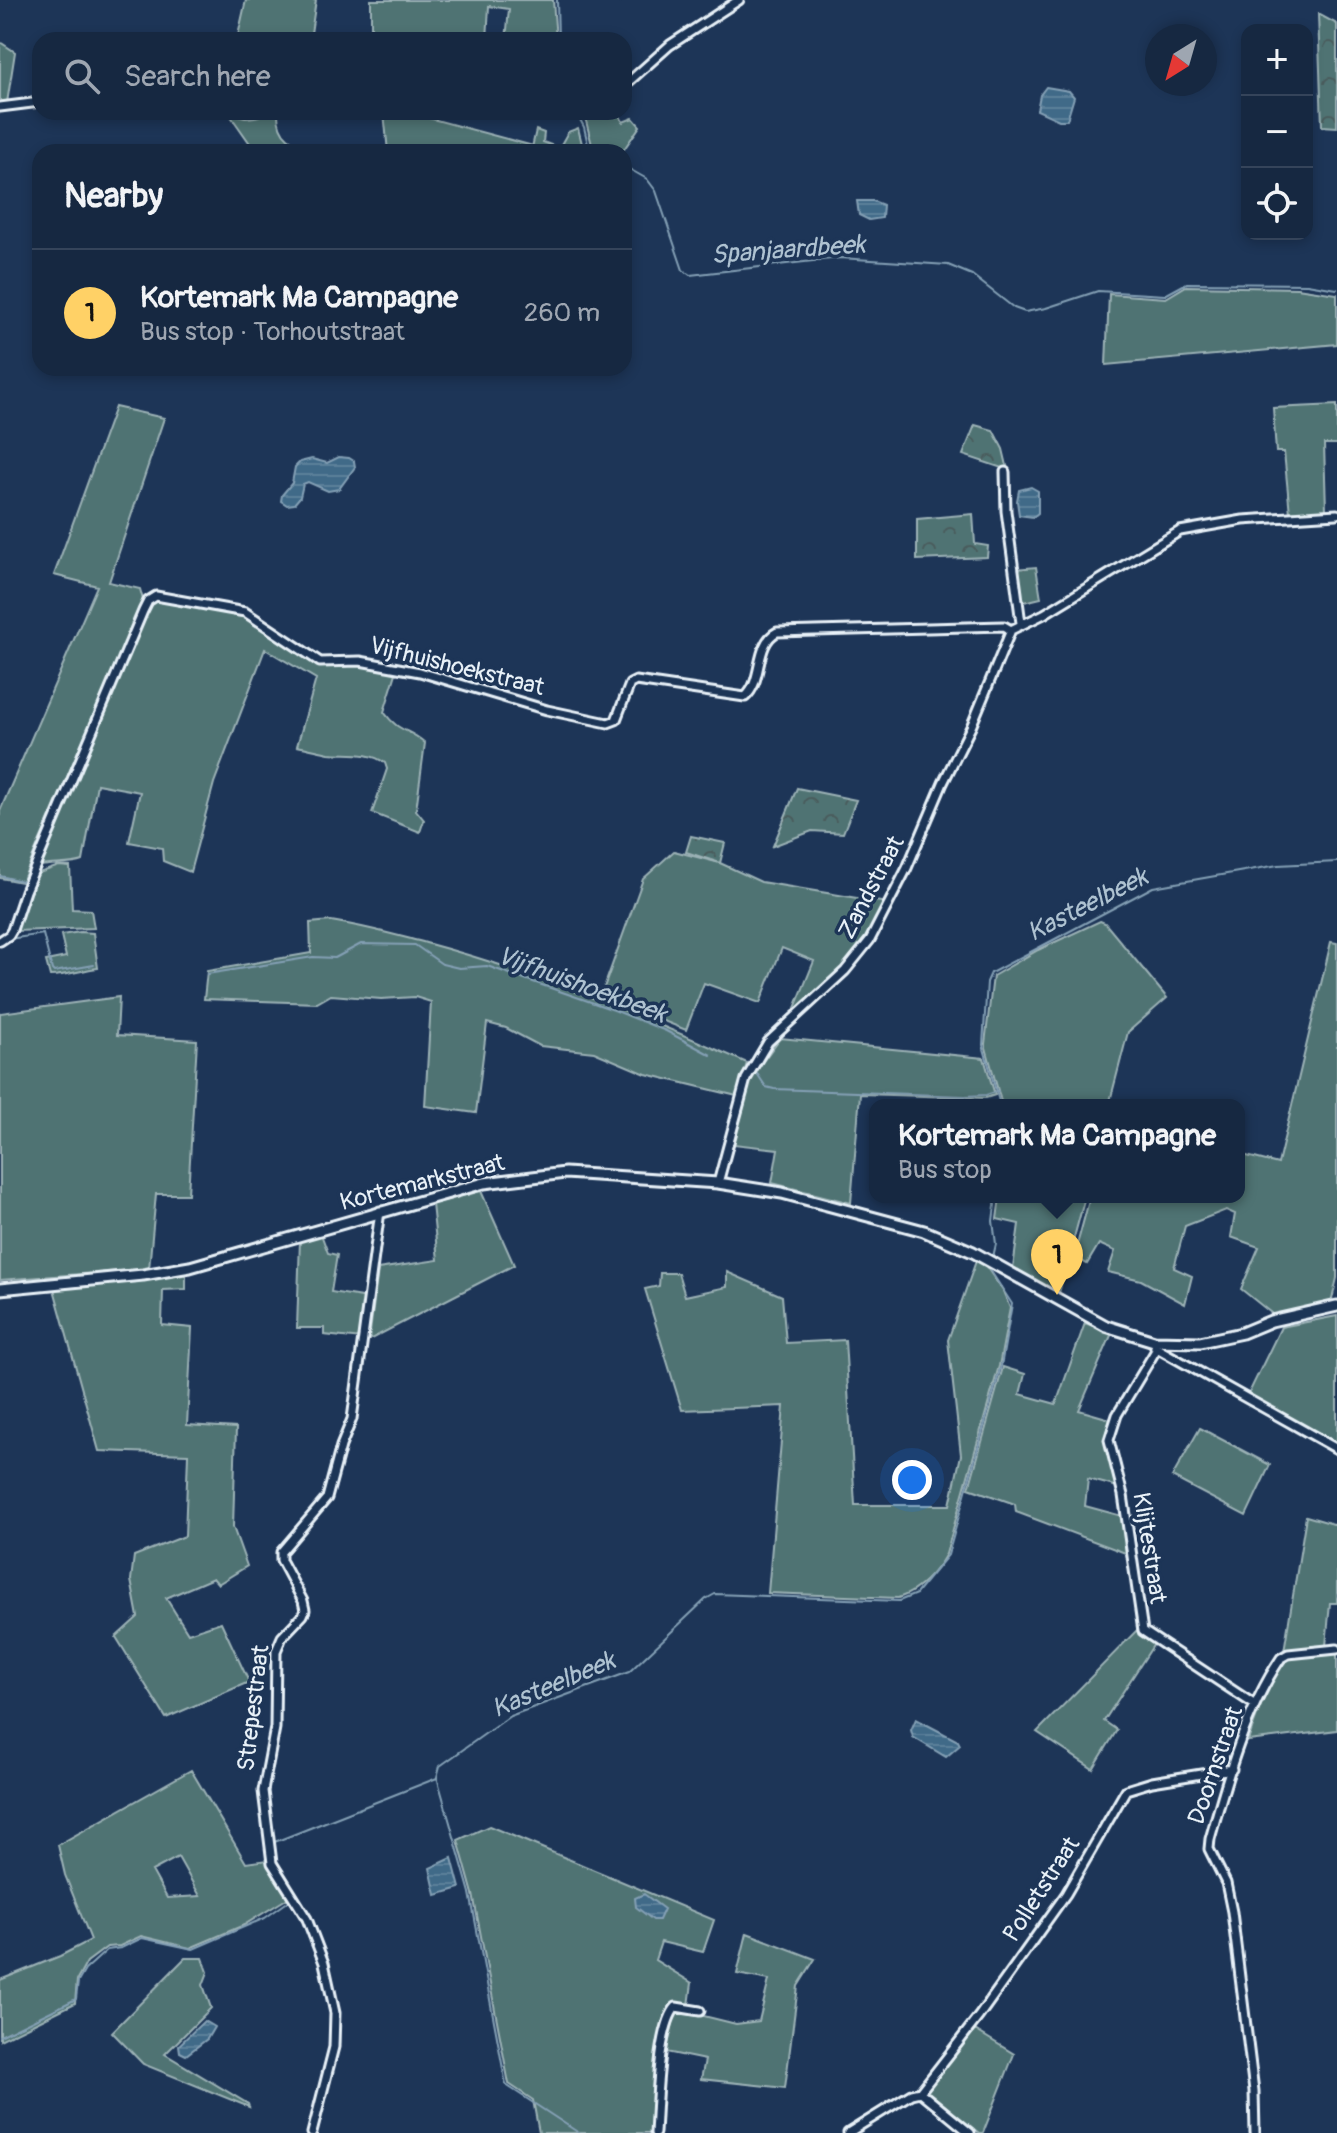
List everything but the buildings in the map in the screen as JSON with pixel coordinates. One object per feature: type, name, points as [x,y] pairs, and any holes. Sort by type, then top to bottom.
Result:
[{"type":"street","points":[[632,79],[670,45],[739,0]]},
{"type":"street","points":[[0,107],[32,103]]},
{"type":"street","points":[[1005,472],[1006,511],[1021,623]]},
{"type":"street","points":[[1011,630],[1044,614],[1180,531],[1243,520],[1337,514]]},
{"type":"street","name":"Vijfhuishoekstraat","points":[[0,941],[12,930],[25,891],[143,611],[148,601],[156,596],[245,612],[320,662],[360,661],[420,672],[547,710],[608,723],[616,720],[630,684],[636,681],[745,697],[753,689],[767,641],[777,632],[1004,626],[1011,630]]},
{"type":"street","name":"Zandstraat","points":[[718,1183],[746,1079],[768,1042],[845,971],[870,940],[907,868],[1011,630]]},
{"type":"street","name":"Kortemarkstraat","points":[[0,1289],[143,1275],[190,1267],[484,1183],[565,1173],[718,1183],[782,1193],[924,1231],[991,1262],[1106,1326],[1155,1346],[1200,1342],[1242,1333],[1271,1321],[1337,1306]]},
{"type":"street","name":"Strepestraat","points":[[312,2133],[334,2047],[335,2013],[324,1963],[307,1919],[272,1863],[263,1791],[275,1728],[276,1651],[282,1637],[305,1610],[281,1560],[281,1552],[327,1498],[352,1419],[380,1211]]},
{"type":"street","points":[[1155,1346],[1337,1449]]},
{"type":"street","name":"Klijtestraat","points":[[1155,1346],[1117,1415],[1109,1440],[1123,1495],[1143,1631],[1255,1705]]},
{"type":"street","name":"Doornstraat","points":[[1255,2133],[1252,2066],[1232,1912],[1226,1883],[1209,1849],[1232,1769],[1255,1705],[1281,1658],[1288,1654],[1337,1649]]},
{"type":"street","name":"Polletstraat","points":[[848,2133],[911,2094],[920,2092],[1066,1894],[1126,1790],[1152,1782],[1232,1769]]},
{"type":"street","points":[[655,2133],[660,2068],[668,2020],[676,2007],[700,2011]]},
{"type":"street","points":[[920,2092],[970,2133]]},
{"type":"green space","points":[[246,0],[316,0],[311,32],[239,32]]},
{"type":"green space","points":[[371,0],[553,0],[555,32],[507,32],[509,9],[489,6],[487,32],[371,32]]},
{"type":"green space","points":[[1318,14],[1337,24],[1337,127],[1322,126]]},
{"type":"green space","points":[[0,42],[15,52],[7,103],[0,103]]},
{"type":"green space","points":[[633,118],[640,126],[628,144],[592,144],[586,121],[623,122]]},
{"type":"green space","points":[[234,120],[278,120],[284,134],[296,144],[250,144]]},
{"type":"green space","points":[[385,120],[436,120],[526,144],[387,144]]},
{"type":"green space","points":[[578,128],[582,144],[561,144],[568,132]]},
{"type":"green space","points":[[536,130],[544,133],[543,142],[548,144],[533,144]]},
{"type":"green space","points":[[1186,286],[1297,288],[1337,294],[1337,344],[1106,365],[1109,294],[1166,298]]},
{"type":"green space","points":[[1337,405],[1337,444],[1324,444],[1326,510],[1290,513],[1284,452],[1276,452],[1273,408]]},
{"type":"green space","points":[[115,407],[164,418],[109,582],[140,589],[143,600],[22,882],[0,878],[0,811],[97,586],[54,575]]},
{"type":"green space","points":[[975,425],[993,430],[1003,449],[1008,470],[963,455]]},
{"type":"green space","points":[[973,514],[975,544],[988,546],[987,557],[917,560],[917,519]]},
{"type":"green space","points":[[1036,567],[1041,598],[1020,603],[1016,569]]},
{"type":"green space","points":[[155,598],[240,612],[310,659],[347,661],[397,670],[384,712],[394,724],[425,743],[416,810],[424,820],[420,832],[372,813],[387,769],[385,763],[365,755],[329,753],[297,746],[316,679],[265,649],[214,783],[190,872],[163,861],[162,848],[129,842],[140,792],[97,784],[83,861],[41,866],[150,602]]},
{"type":"green space","points":[[797,788],[856,800],[843,833],[812,831],[773,846]]},
{"type":"green space","points":[[691,836],[725,843],[720,863],[686,852]]},
{"type":"green space","points":[[674,851],[720,863],[761,882],[887,903],[859,949],[800,1011],[795,1008],[814,961],[782,948],[760,1003],[704,983],[686,1030],[601,996],[643,879]]},
{"type":"green space","points":[[59,866],[70,867],[72,909],[91,910],[94,928],[16,931],[20,911],[36,874]]},
{"type":"green space","points":[[331,921],[426,943],[509,968],[629,1012],[708,1046],[747,1063],[737,1096],[646,1074],[594,1052],[540,1046],[506,1028],[487,1023],[476,1113],[425,1106],[431,1002],[415,997],[381,999],[331,995],[317,1003],[204,999],[207,971],[311,953],[310,923]]},
{"type":"green space","points":[[1100,921],[1105,923],[1167,998],[1128,1032],[1111,1099],[1000,1099],[985,1044],[993,976],[1038,950]]},
{"type":"green space","points":[[93,933],[98,968],[50,976],[46,961],[66,957],[61,935]]},
{"type":"green space","points":[[1331,942],[1337,943],[1337,1278],[1331,1304],[1276,1317],[1241,1289],[1259,1247],[1231,1237],[1235,1214],[1226,1210],[1185,1226],[1174,1268],[1192,1276],[1185,1304],[1141,1280],[1108,1272],[1115,1251],[1099,1244],[1087,1264],[1074,1256],[1088,1203],[1245,1203],[1245,1156],[1278,1164]]},
{"type":"green space","points":[[119,997],[117,1035],[197,1040],[188,1194],[156,1194],[149,1269],[0,1280],[0,1013]]},
{"type":"green space","points":[[780,1038],[984,1058],[995,1095],[986,1098],[860,1094],[851,1203],[772,1183],[778,1149],[733,1144],[748,1082]]},
{"type":"green space","points":[[481,1191],[514,1265],[369,1340],[378,1269],[438,1260],[432,1204]]},
{"type":"green space","points":[[999,1203],[1083,1203],[1059,1293],[1013,1268],[1019,1224],[997,1219]]},
{"type":"green space","points":[[321,1234],[328,1253],[337,1255],[331,1292],[368,1298],[362,1339],[324,1335],[324,1328],[297,1328],[300,1240]]},
{"type":"green space","points":[[976,1261],[985,1265],[1003,1291],[1010,1308],[999,1366],[942,1561],[919,1586],[898,1598],[768,1593],[784,1406],[682,1410],[645,1289],[659,1286],[660,1273],[678,1273],[685,1296],[727,1287],[727,1272],[782,1296],[786,1343],[845,1340],[855,1505],[950,1505],[961,1455],[948,1340]]},
{"type":"green space","points":[[186,1271],[186,1289],[163,1290],[162,1325],[192,1328],[187,1425],[236,1428],[233,1527],[247,1566],[218,1584],[213,1578],[166,1598],[188,1633],[221,1622],[249,1682],[166,1718],[116,1637],[138,1617],[131,1580],[134,1556],[185,1536],[188,1454],[99,1451],[54,1289]]},
{"type":"green space","points":[[1337,1316],[1337,1445],[1248,1395],[1281,1327]]},
{"type":"green space","points":[[1085,1323],[1112,1333],[1079,1410],[1110,1419],[1105,1437],[1118,1487],[1088,1479],[1085,1506],[1122,1516],[1128,1554],[1016,1512],[1015,1504],[969,1488],[1003,1367],[1025,1374],[1020,1394],[1056,1404]]},
{"type":"green space","points":[[1200,1428],[1270,1465],[1246,1516],[1172,1477]]},
{"type":"green space","points":[[1306,1516],[1337,1525],[1337,1603],[1330,1603],[1326,1646],[1284,1651]]},
{"type":"green space","points":[[1137,1630],[1154,1644],[1104,1721],[1117,1730],[1093,1769],[1037,1732]]},
{"type":"green space","points":[[1337,1653],[1337,1730],[1248,1741],[1275,1675],[1287,1661],[1298,1656]]},
{"type":"green space","points":[[191,1770],[246,1863],[267,1860],[288,1898],[244,1925],[190,1948],[141,1936],[120,1946],[107,1947],[87,1962],[77,1980],[75,2003],[0,2040],[0,1980],[91,1940],[65,1875],[58,1845]],"holes":[[[178,1857],[200,1896],[167,1898],[152,1871]]]},
{"type":"green space","points":[[489,1826],[714,1920],[703,1952],[661,1942],[655,1960],[692,1983],[689,2006],[672,2004],[661,2032],[655,2066],[652,2133],[539,2133],[533,2100],[509,2084],[473,1894],[458,1840]]},
{"type":"green space","points":[[747,1933],[815,1959],[798,1986],[785,2088],[701,2079],[705,2060],[666,2052],[675,2016],[680,2010],[736,2024],[759,2021],[769,1980],[737,1974]]},
{"type":"green space","points":[[185,1958],[203,1958],[208,1972],[203,1985],[211,2008],[165,2054],[249,2107],[143,2064],[112,2032]]},
{"type":"green space","points":[[975,2030],[1014,2054],[983,2133],[979,2133],[926,2090]]},
{"type":"water","points":[[1046,87],[1069,91],[1074,97],[1067,120],[1059,120],[1037,110],[1040,95]]},
{"type":"water","points":[[857,201],[873,201],[883,205],[882,218],[869,220],[859,215]]},
{"type":"water","points":[[339,457],[354,461],[355,467],[339,489],[328,491],[308,482],[303,484],[300,497],[294,504],[287,505],[281,501],[300,462],[312,459],[327,463]]},
{"type":"water","points":[[1031,487],[1038,491],[1038,513],[1033,517],[1019,515],[1019,490]]},
{"type":"water","points":[[916,1719],[958,1741],[960,1745],[946,1757],[913,1737],[911,1730]]},
{"type":"water","points":[[452,1858],[460,1888],[436,1895],[430,1868]]},
{"type":"water","points":[[644,1894],[664,1909],[659,1920],[653,1920],[636,1907],[635,1898]]},
{"type":"water","points":[[204,2021],[214,2027],[207,2039],[186,2055],[180,2052],[179,2045]]},
{"type":"waterway","name":"Spanjaardbeek","points":[[557,0],[558,32]]},
{"type":"waterway","points":[[612,0],[621,0]]},
{"type":"waterway","name":"Spanjaardbeek","points":[[580,120],[588,144]]},
{"type":"waterway","name":"Spanjaardbeek","points":[[632,171],[647,179],[656,191],[683,270],[690,275],[840,258],[948,265],[972,275],[1014,308],[1025,312],[1098,291],[1165,295],[1187,283],[1307,284],[1337,289]]},
{"type":"waterway","name":"Kasteelbeek","points":[[998,1099],[983,1045],[987,982],[991,973],[1153,887],[1278,865],[1337,862]]},
{"type":"waterway","name":"Vijfhuishoekbeek","points":[[0,876],[26,882]]},
{"type":"waterway","name":"Vijfhuishoekbeek","points":[[9,939],[43,934],[54,972],[94,965]]},
{"type":"waterway","name":"Vijfhuishoekbeek","points":[[207,974],[313,957],[335,958],[361,944],[415,945],[442,964],[459,968],[487,966],[614,1010],[666,1031],[711,1055]]},
{"type":"waterway","name":"Vijfhuishoekbeek","points":[[756,1072],[766,1087],[774,1089],[965,1096],[998,1091]]},
{"type":"waterway","name":"Kasteelbeek","points":[[993,1257],[996,1244],[993,1221],[995,1203]]},
{"type":"waterway","name":"Kasteelbeek","points":[[579,2133],[506,2085],[470,1893],[437,1777],[440,1766],[510,1716],[629,1672],[715,1594],[899,1601],[916,1594],[948,1555],[1001,1366],[1012,1304],[990,1270]]},
{"type":"waterway","points":[[272,1843],[437,1778]]},
{"type":"waterway","points":[[275,1858],[297,1894]]},
{"type":"waterway","points":[[0,2036],[76,1999],[78,1982],[85,1970],[107,1950],[121,1948],[142,1938],[193,1949],[265,1918],[289,1901]]},
{"type":"place","name":"Kortemark Ma Campagne","points":[[1057,1295]]}]
